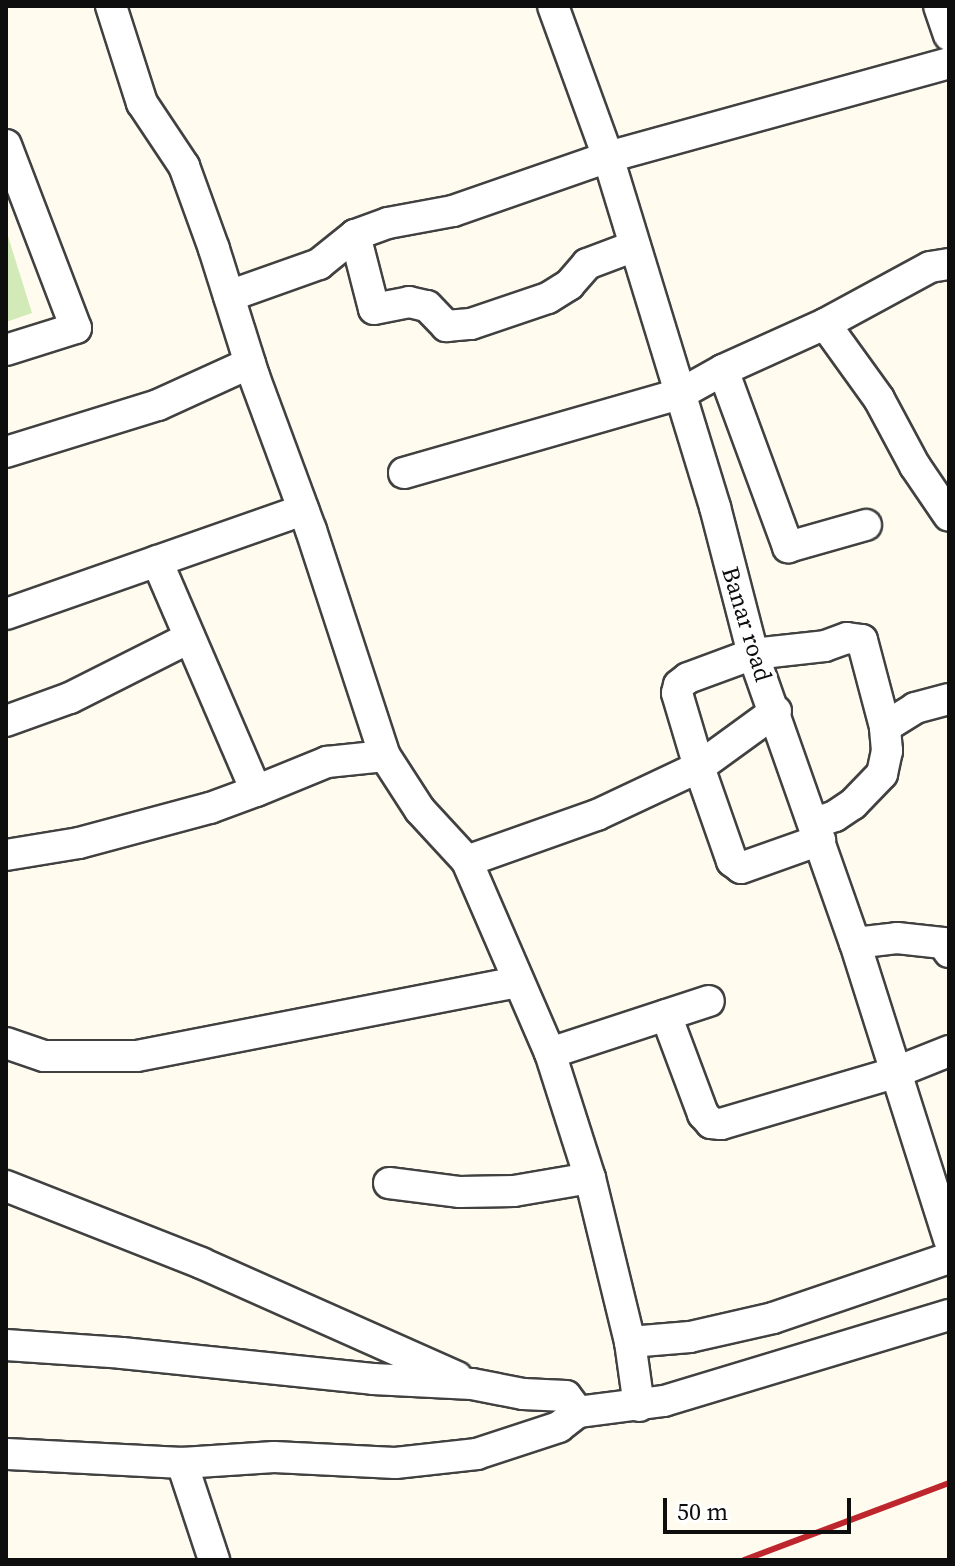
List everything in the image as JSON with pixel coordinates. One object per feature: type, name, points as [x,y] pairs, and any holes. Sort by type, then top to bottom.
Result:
[{"type":"street","points":[[111,6],[142,103],[184,166],[385,756],[420,810],[467,861],[550,1053],[610,1248],[630,1342],[639,1406]]},
{"type":"street","name":"Banar road","points":[[553,6],[608,157],[680,394],[753,654],[776,711],[855,943],[949,1239]]},
{"type":"street","points":[[939,6],[949,35]]},
{"type":"street","points":[[229,296],[319,264],[355,235],[388,223],[453,211],[608,157],[949,63]]},
{"type":"street","points":[[6,145],[76,328],[6,350]]},
{"type":"street","points":[[355,235],[374,309],[409,302],[427,306],[446,326],[471,324],[548,298],[569,285],[587,264],[635,246]]},
{"type":"street","points":[[404,473],[680,394],[723,370],[825,324],[930,267],[949,264]]},
{"type":"street","points":[[825,324],[879,399],[915,466],[949,516]]},
{"type":"street","points":[[6,452],[158,405],[250,363]]},
{"type":"street","points":[[723,370],[788,547],[866,525]]},
{"type":"street","points":[[6,614],[303,510]]},
{"type":"street","points":[[157,561],[256,791]]},
{"type":"street","points":[[6,721],[70,698],[189,638]]},
{"type":"street","points":[[847,638],[862,640],[885,727],[887,751],[882,774],[853,804],[817,831],[741,868],[732,861],[677,693],[679,685],[688,678],[753,654],[825,646],[847,638]]},
{"type":"street","points":[[885,727],[915,708],[949,699]]},
{"type":"street","points":[[467,861],[597,815],[699,767],[776,711]]},
{"type":"street","points":[[6,855],[79,843],[210,808],[327,762],[385,756]]},
{"type":"street","points":[[855,943],[897,938],[943,943],[949,952]]},
{"type":"street","points":[[6,1043],[44,1056],[137,1056],[518,982]]},
{"type":"street","points":[[550,1053],[709,1001]]},
{"type":"street","points":[[666,1015],[703,1114],[711,1123],[721,1124],[894,1073],[949,1051]]},
{"type":"street","points":[[389,1183],[460,1192],[514,1191],[590,1178]]},
{"type":"street","points":[[6,1186],[201,1263],[472,1384]]},
{"type":"street","points":[[630,1342],[690,1337],[773,1318],[949,1258]]},
{"type":"street","points":[[6,1454],[182,1463],[274,1457],[395,1463],[477,1454],[559,1427],[578,1412],[664,1401],[949,1315]]},
{"type":"street","points":[[6,1345],[122,1353],[373,1379],[472,1384],[523,1394],[566,1396],[578,1412]]},
{"type":"street","points":[[182,1463],[214,1560]]},
{"type":"green space","points":[[6,230],[32,313],[6,322]]},
{"type":"railway","points":[[744,1560],[949,1483]]}]
